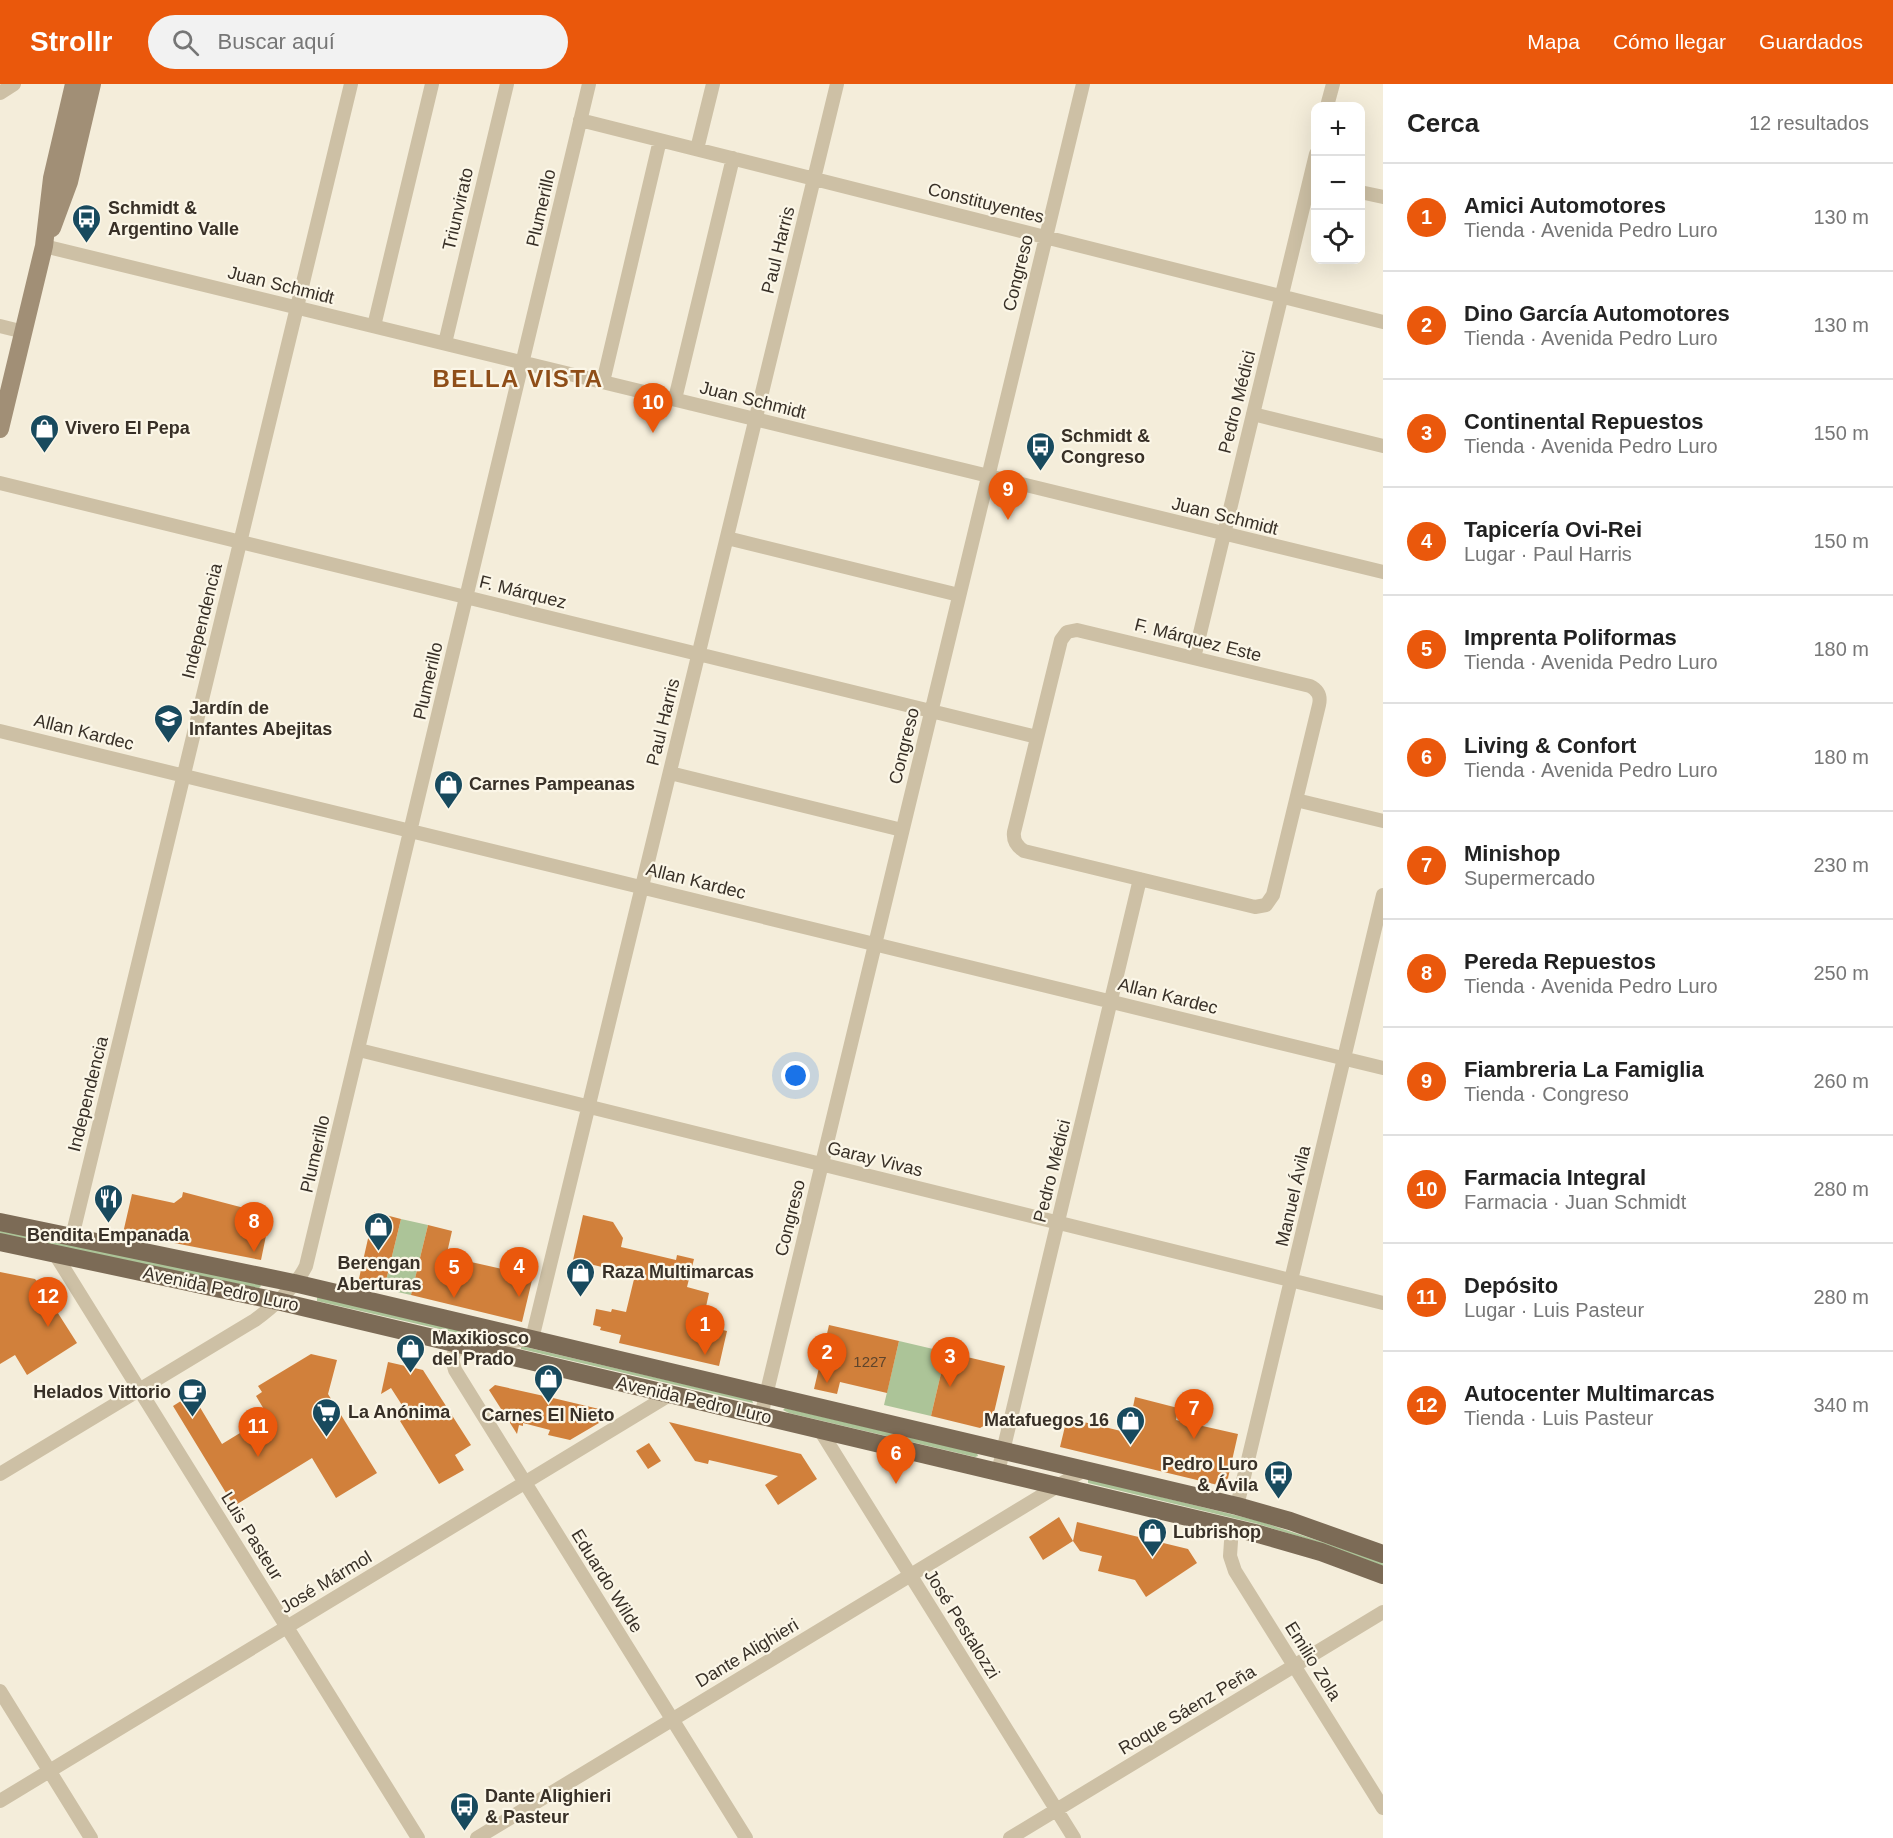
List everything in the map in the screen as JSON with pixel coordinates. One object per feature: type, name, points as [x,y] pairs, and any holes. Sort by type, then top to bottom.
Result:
[{"type":"main road","points":[[0,429],[44,246],[52,178],[75,84]]},
{"type":"main road","points":[[44,246],[66,191],[92,84]]},
{"type":"main road","name":"Avenida Pedro Luro","points":[[0,1222],[294,1283],[1237,1506],[1290,1521],[1383,1554]]},
{"type":"main road","name":"Avenida Pedro Luro","points":[[0,1242],[277,1301],[1232,1527],[1303,1546],[1383,1575]]},
{"type":"street","points":[[0,93],[14,84]]},
{"type":"street","name":"Independencia","points":[[72,1237],[351,84]]},
{"type":"street","points":[[374,326],[432,84]]},
{"type":"street","name":"Triunvirato","points":[[445,343],[507,84]]},
{"type":"street","name":"Plumerillo","points":[[0,1474],[255,1320],[277,1301],[303,1273],[309,1260],[589,84]]},
{"type":"street","points":[[697,149],[713,84]]},
{"type":"street","name":"Paul Harris","points":[[532,1339],[837,84]]},
{"type":"street","name":"Congreso","points":[[761,1416],[1083,84]]},
{"type":"street","points":[[1328,102],[1333,84]]},
{"type":"street","name":"Constituyentes","points":[[580,120],[1383,322]]},
{"type":"street","points":[[603,382],[660,140]]},
{"type":"street","points":[[675,399],[733,158]]},
{"type":"street","name":"Pedro Médici","points":[[1194,658],[1281,296],[1311,184]]},
{"type":"street","points":[[1365,193],[1383,197]]},
{"type":"street","name":"Juan Schmidt","points":[[44,246],[988,475],[1223,535],[1383,572]]},
{"type":"street","points":[[0,326],[24,332]]},
{"type":"street","points":[[1253,414],[1383,446]]},
{"type":"street","name":"F. Márquez","points":[[0,483],[1037,737]]},
{"type":"street","points":[[727,538],[959,595]]},
{"type":"street","name":"F. Márquez Este","points":[[1037,737],[1061,640],[1067,632],[1077,630],[1310,686],[1318,692],[1320,702],[1296,800]]},
{"type":"street","name":"Allan Kardec","points":[[0,731],[1383,1068]]},
{"type":"street","points":[[1037,737],[1014,832],[1016,844],[1024,850],[1255,907],[1266,905],[1273,895],[1296,800],[1383,821]]},
{"type":"street","points":[[670,773],[902,830]]},
{"type":"street","name":"Pedro Médici","points":[[998,1472],[1140,879]]},
{"type":"street","name":"Manuel Ávila","points":[[1237,1506],[1383,895]]},
{"type":"street","name":"Garay Vivas","points":[[359,1050],[1383,1303]]},
{"type":"street","name":"Luis Pasteur","points":[[55,1254],[418,1838]]},
{"type":"street","points":[[466,1346],[532,1339]]},
{"type":"street","name":"Eduardo Wilde","points":[[466,1346],[455,1351],[452,1359],[453,1366],[746,1838]]},
{"type":"street","name":"José Mármol","points":[[0,1801],[671,1394]]},
{"type":"street","name":"José Pestalozzi","points":[[820,1430],[1074,1838]]},
{"type":"street","name":"Dante Alighieri","points":[[477,1838],[1084,1470]]},
{"type":"street","points":[[1033,1480],[1037,1489],[1035,1499]]},
{"type":"street","name":"Emilio Zola","points":[[1232,1527],[1229,1550],[1233,1566],[1383,1808]]},
{"type":"street","name":"Roque Sáenz Peña","points":[[1010,1838],[1383,1612]]},
{"type":"street","points":[[0,1691],[91,1838]]},
{"type":"green space","points":[[401,1219],[428,1225],[411,1295],[384,1289]]},
{"type":"green space","points":[[0,1230],[261,1286],[253,1287],[0,1234]]},
{"type":"green space","points":[[317,1297],[478,1335],[479,1338],[317,1301]]},
{"type":"green space","points":[[899,1341],[946,1352],[931,1416],[884,1405]]},
{"type":"green space","points":[[521,1346],[752,1400],[753,1403],[521,1349]]},
{"type":"green space","points":[[785,1408],[977,1453],[978,1456],[789,1413],[783,1410]]},
{"type":"green space","points":[[1088,1479],[1259,1521],[1383,1562],[1383,1566],[1258,1524],[1088,1483]]},
{"type":"building","points":[[183,1192],[248,1209],[245,1221],[268,1226],[261,1260],[123,1233],[132,1194],[174,1203],[182,1197]]},
{"type":"building","name":"Berengan Aberturas","points":[[374,1212],[401,1219],[384,1289],[358,1283]]},
{"type":"building","points":[[583,1215],[613,1222],[623,1238],[621,1247],[676,1260],[677,1255],[694,1259],[687,1287],[709,1293],[702,1325],[727,1331],[719,1366],[619,1343],[621,1335],[600,1330],[601,1327],[593,1325],[596,1309],[626,1312],[635,1275],[573,1260]]},
{"type":"building","points":[[428,1225],[452,1231],[444,1266],[469,1272],[471,1262],[533,1276],[522,1322],[411,1295]]},
{"type":"building","points":[[0,1272],[35,1279],[77,1343],[27,1375],[15,1355],[0,1364]]},
{"type":"building","points":[[829,1325],[899,1341],[887,1393],[840,1382],[837,1394],[814,1389]]},
{"type":"building","points":[[946,1352],[1005,1366],[992,1421],[980,1428],[931,1416]]},
{"type":"building","points":[[311,1354],[337,1360],[328,1394],[377,1473],[336,1498],[312,1458],[234,1506],[173,1406],[192,1394],[222,1444],[268,1416],[256,1396],[262,1392],[258,1386]]},
{"type":"building","points":[[388,1362],[423,1370],[471,1445],[455,1455],[464,1470],[439,1484],[400,1421],[409,1416],[391,1388],[381,1394]]},
{"type":"building","points":[[495,1385],[616,1413],[570,1440],[548,1435],[550,1430],[523,1423],[523,1426],[519,1425],[517,1434],[489,1390]]},
{"type":"building","points":[[1135,1397],[1178,1408],[1176,1420],[1238,1434],[1226,1487],[1060,1447],[1067,1418],[1121,1431],[1124,1421],[1130,1422]]},
{"type":"building","points":[[669,1422],[801,1454],[817,1479],[778,1505],[765,1485],[778,1476],[709,1460],[708,1464],[695,1461]]},
{"type":"building","points":[[649,1443],[661,1461],[648,1469],[636,1451]]},
{"type":"building","points":[[1059,1517],[1073,1541],[1043,1560],[1029,1537]]},
{"type":"building","points":[[1077,1522],[1188,1549],[1197,1563],[1146,1597],[1135,1580],[1098,1571],[1102,1556],[1080,1551],[1073,1541]]},
{"type":"place","name":"Schmidt & Argentino Valle","points":[[87,244]]},
{"type":"place","name":"Farmacia Integral","points":[[653,433]]},
{"type":"place","name":"Vivero El Pepa","points":[[44,454]]},
{"type":"place","name":"Schmidt & Congreso","points":[[1040,472]]},
{"type":"place","name":"Fiambreria La Famiglia","points":[[1008,520]]},
{"type":"place","name":"Jardín de Infantes Abejitas","points":[[168,744]]},
{"type":"place","name":"Carnes Pampeanas","points":[[448,810]]},
{"type":"place","name":"Bendita Empanada","points":[[108,1224]]},
{"type":"place","name":"Pereda Repuestos","points":[[254,1252]]},
{"type":"place","name":"Berengan Aberturas","points":[[379,1252]]},
{"type":"place","name":"Tapicería Ovi-Rei","points":[[519,1297]]},
{"type":"place","name":"Imprenta Poliformas","points":[[454,1298]]},
{"type":"place","name":"Raza Multimarcas","points":[[581,1298]]},
{"type":"place","name":"Autocenter Multimarcas","points":[[48,1327]]},
{"type":"place","name":"Amici Automotores","points":[[705,1355]]},
{"type":"place","name":"Maxikiosco del Prado","points":[[411,1374]]},
{"type":"place","name":"Dino García Automotores","points":[[827,1383]]},
{"type":"place","name":"Continental Repuestos","points":[[950,1387]]},
{"type":"place","name":"Carnes El Nieto","points":[[548,1404]]},
{"type":"place","name":"Helados Vittorio","points":[[192,1418]]},
{"type":"place","name":"La Anónima","points":[[327,1438]]},
{"type":"place","name":"Minishop","points":[[1194,1439]]},
{"type":"place","name":"Matafuegos 16","points":[[1130,1446]]},
{"type":"place","name":"Depósito","points":[[258,1457]]},
{"type":"place","name":"Living & Confort","points":[[896,1484]]},
{"type":"place","name":"Pedro Luro & Ávila","points":[[1279,1500]]},
{"type":"place","name":"Lubrishop","points":[[1152,1558]]},
{"type":"place","name":"Dante Alighieri & Pasteur","points":[[464,1832]]},
{"type":"district","name":"BELLA VISTA","points":[[518,378]]}]
